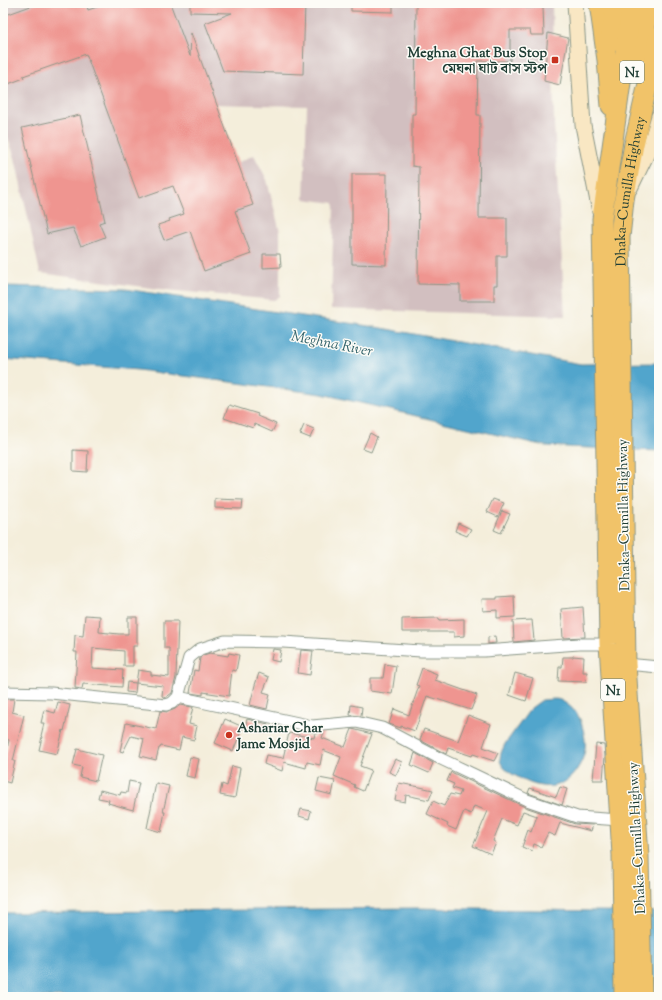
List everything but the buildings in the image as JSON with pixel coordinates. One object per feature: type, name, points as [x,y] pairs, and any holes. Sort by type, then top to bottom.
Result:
[{"type":"highway","name":"Dhaka–Cumilla Highway","points":[[599,3],[607,60],[614,142]]},
{"type":"highway","name":"Dhaka–Cumilla Highway","points":[[607,3],[607,60]]},
{"type":"highway","name":"Dhaka–Cumilla Highway","points":[[607,60],[616,3]]},
{"type":"highway","name":"Dhaka–Cumilla Highway","points":[[614,142],[620,3]]},
{"type":"highway","name":"Dhaka–Cumilla Highway","points":[[614,142],[625,3]]},
{"type":"highway","name":"Dhaka–Cumilla Highway","points":[[614,142],[632,3]]},
{"type":"highway","name":"Dhaka–Cumilla Highway","points":[[611,240],[602,219],[638,3]]},
{"type":"highway","name":"Dhaka–Cumilla Highway","points":[[614,142],[644,3]]},
{"type":"highway","name":"Dhaka–Cumilla Highway","points":[[614,142],[651,3]]},
{"type":"highway","name":"Dhaka–Cumilla Highway","points":[[642,997],[631,856],[626,664],[616,525],[611,240],[624,200],[634,144],[659,36]]},
{"type":"highway","name":"Dhaka–Cumilla Highway","points":[[616,525],[609,644],[620,820],[631,856],[624,997]]},
{"type":"street","points":[[575,3],[583,124],[602,219]]},
{"type":"street","points":[[624,200],[650,147],[659,116]]},
{"type":"street","points":[[3,692],[50,693],[166,705],[172,703],[178,697],[189,658],[200,649],[225,641],[283,642],[421,651],[484,651],[579,644],[609,644]]},
{"type":"street","points":[[626,664],[659,667]]},
{"type":"street","points":[[178,697],[312,726],[356,722],[382,728],[439,758],[527,800],[577,817],[620,820]]},
{"type":"shaded area","points":[[3,3],[552,3],[554,123],[565,316],[331,309],[334,203],[304,199],[307,106],[210,104],[237,163],[254,155],[267,180],[280,232],[280,296],[274,300],[167,290],[40,273],[15,158],[3,124]]},
{"type":"water","name":"Meghna River","points":[[3,286],[125,289],[375,327],[581,364],[659,363],[659,451],[545,446],[322,394],[138,370],[3,359]]},
{"type":"water","points":[[558,699],[563,702],[576,713],[583,728],[585,750],[582,760],[573,775],[559,785],[542,786],[525,781],[513,775],[503,767],[500,762],[501,753],[505,744],[531,708],[542,700]]},
{"type":"water","points":[[414,908],[659,912],[659,997],[3,997],[3,913]]},
{"type":"place","name":"Meghna Ghat Bus Stop মেঘনা ঘাট বাস স্টপ","points":[[555,60]]},
{"type":"place","name":"Ashariar Char Jame Mosjid","points":[[229,735]]}]
